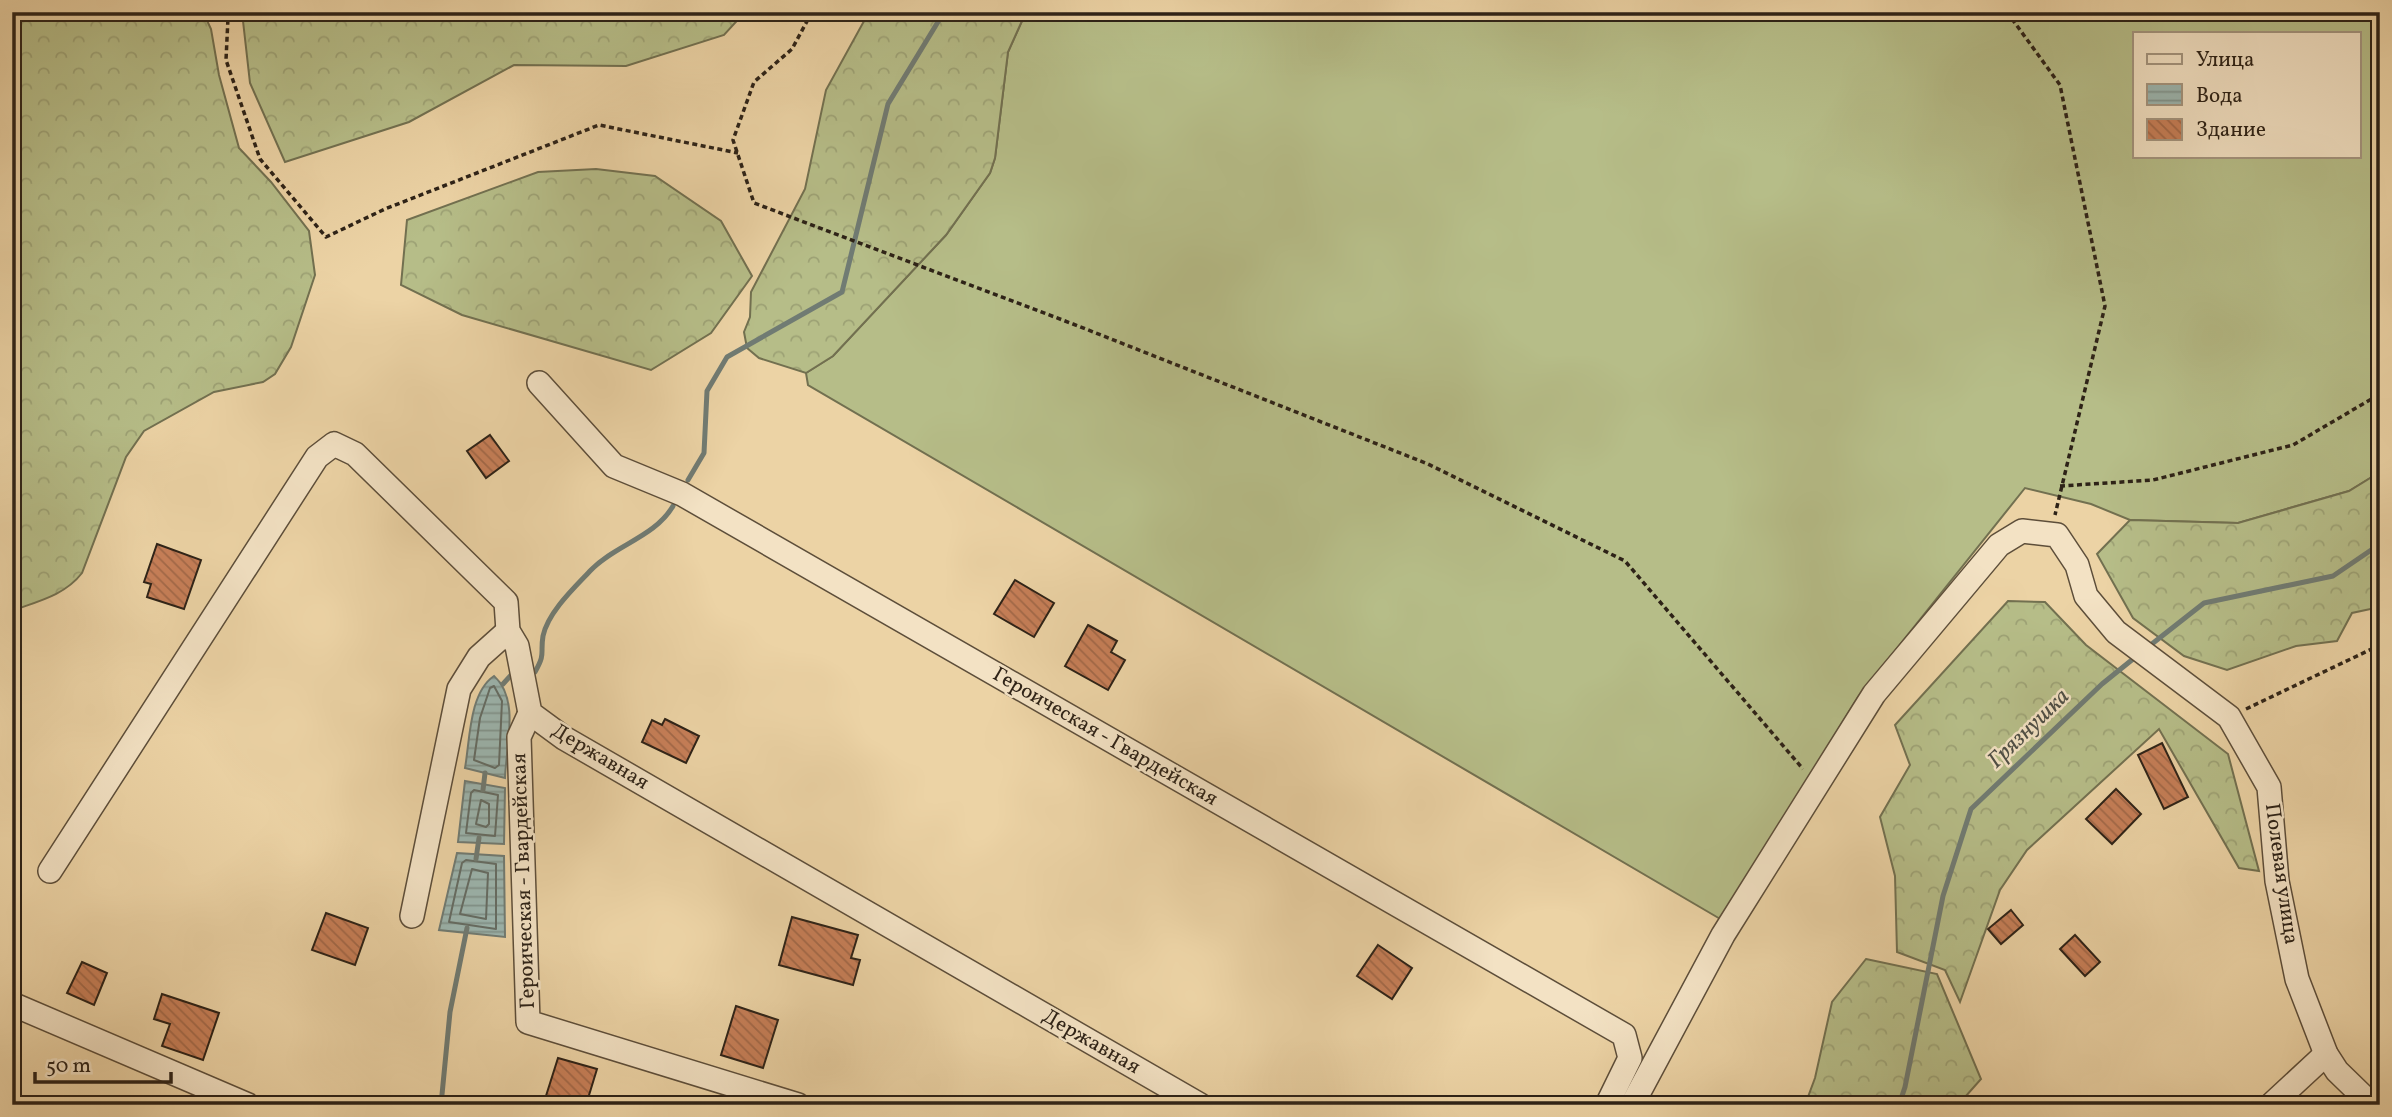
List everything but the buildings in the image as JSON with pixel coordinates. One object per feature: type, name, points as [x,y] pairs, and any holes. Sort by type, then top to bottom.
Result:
[{"type":"street","name":"Героическая - Гвардейская","points":[[539,383],[614,466],[681,494],[1625,1035],[1630,1058],[1607,1105]]},
{"type":"street","name":"Державная","points":[[50,871],[317,457],[334,444],[355,454],[506,602],[508,631],[517,646],[530,713],[564,738],[1200,1105]]},
{"type":"street","name":"Полевая улица","points":[[1817,785],[1874,694],[1999,545],[2022,531],[2057,535],[2077,565],[2086,596],[2116,632],[2229,717],[2269,787],[2277,880],[2297,979],[2326,1054],[2337,1071],[2372,1105]]},
{"type":"street","points":[[412,916],[459,689],[479,657],[508,631]]},
{"type":"street","name":"Героическая - Гвардейская","points":[[530,713],[519,737],[527,1022],[798,1105]]},
{"type":"street","points":[[1632,1105],[1723,935],[1817,785]]},
{"type":"street","points":[[12,1004],[248,1105]]},
{"type":"street","points":[[2271,1105],[2326,1054]]},
{"type":"path","points":[[225,12],[228,18],[226,60],[260,159],[326,237],[385,209],[598,125],[738,153]]},
{"type":"path","points":[[812,12],[792,50],[754,82],[733,139],[754,203],[1073,324],[1428,464],[1625,561],[1817,785]]},
{"type":"path","points":[[2007,12],[2060,85],[2105,306],[2054,515]]},
{"type":"path","points":[[2060,486],[2153,480],[2293,445],[2380,394]]},
{"type":"path","points":[[2229,717],[2380,645]]},
{"type":"green space","points":[[12,12],[203,12],[211,29],[219,75],[239,148],[271,182],[309,231],[315,275],[291,347],[275,374],[263,382],[214,392],[144,431],[126,457],[82,573],[60,592],[14,610]]},
{"type":"green space","points":[[242,12],[745,12],[724,35],[626,66],[514,65],[409,122],[285,162],[250,83]]},
{"type":"green space","points":[[869,12],[1026,12],[1008,52],[995,158],[990,173],[946,235],[833,356],[806,373],[759,358],[747,348],[744,332],[750,317],[751,292],[805,189],[826,90]]},
{"type":"green space","points":[[1026,12],[2380,12],[2380,472],[2349,491],[2238,523],[2130,520],[2091,504],[2025,488],[1858,697],[1722,920],[808,385],[806,373],[833,356],[946,235],[990,173],[995,158],[1008,52]]},
{"type":"green space","points":[[596,169],[655,176],[721,221],[752,276],[711,333],[651,370],[462,315],[401,285],[407,220],[538,172]]},
{"type":"green space","points":[[2380,472],[2380,607],[2352,613],[2337,641],[2296,646],[2227,670],[2184,656],[2133,618],[2097,554],[2130,520],[2238,523],[2349,491]]},
{"type":"green space","points":[[2008,601],[2045,602],[2086,645],[2228,754],[2259,871],[2239,868],[2159,729],[2027,850],[2000,890],[1960,1002],[1945,970],[1897,952],[1895,876],[1880,817],[1910,765],[1895,725]]},
{"type":"green space","points":[[1866,959],[1937,974],[1981,1079],[1958,1105],[1805,1105],[1815,1078],[1832,1002]]},
{"type":"water","points":[[494,676],[507,697],[509,710],[505,778],[465,768],[475,705],[486,684]]},
{"type":"water","points":[[465,781],[505,788],[504,844],[458,842]]},
{"type":"water","points":[[457,853],[504,856],[505,937],[439,930]]},
{"type":"waterway","points":[[688,480],[704,453],[707,391],[727,357],[842,292],[888,104],[944,12]]},
{"type":"waterway","points":[[535,672],[542,657],[546,627],[563,600],[601,561],[656,526],[673,506]]},
{"type":"waterway","name":"Грязнушка","points":[[2148,647],[2204,603],[2333,576],[2380,544]]},
{"type":"waterway","name":"Грязнушка","points":[[1899,1105],[1905,1087],[1943,896],[1971,809],[2102,684],[2138,655]]},
{"type":"waterway","points":[[503,684],[512,674]]},
{"type":"waterway","points":[[483,790],[485,773]]},
{"type":"waterway","points":[[476,859],[479,838]]},
{"type":"waterway","points":[[441,1105],[450,1012],[467,928]]}]
